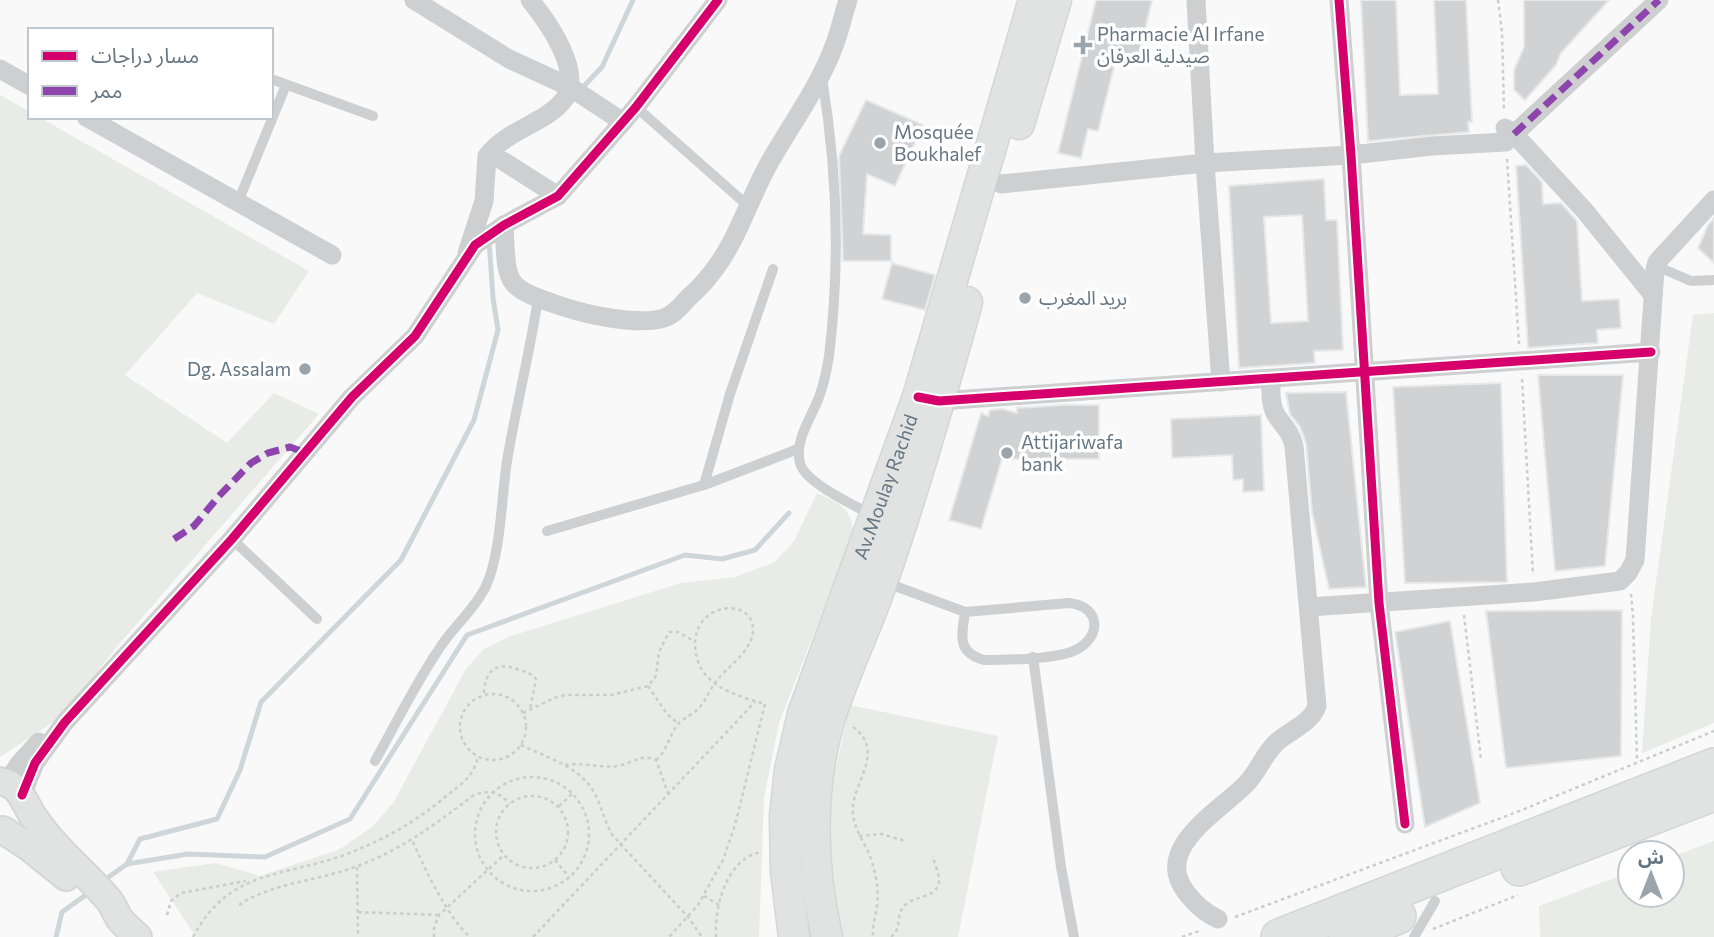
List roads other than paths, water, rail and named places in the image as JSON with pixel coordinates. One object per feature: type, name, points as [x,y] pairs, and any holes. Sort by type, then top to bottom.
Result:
[{"type":"highway","points":[[1279,937],[1714,766]]},
{"type":"highway","points":[[1347,937],[1714,793]]},
{"type":"main road","name":"Av.Moulay Rachid","points":[[827,937],[816,863],[816,806],[830,721],[882,582],[1034,0]]},
{"type":"main road","name":"Av.Moulay Rachid","points":[[794,937],[776,862],[803,714],[876,517],[929,399],[1001,184],[1056,0]]},
{"type":"main road","points":[[772,937],[776,862]]},
{"type":"street","points":[[414,0],[509,59],[570,87],[623,122]]},
{"type":"street","points":[[465,260],[484,201],[487,156],[504,139],[563,102],[570,87],[566,62],[550,25],[530,0]]},
{"type":"street","points":[[13,790],[65,722],[232,539],[352,397],[415,336],[465,260],[495,231],[558,196],[636,107],[718,0]]},
{"type":"street","points":[[495,231],[509,279],[525,294],[596,315],[632,320],[664,318],[674,312],[711,275],[725,253],[747,205],[821,74],[835,45],[848,0]]},
{"type":"street","points":[[1196,0],[1221,382]]},
{"type":"street","points":[[1339,0],[1378,603],[1405,824]]},
{"type":"street","points":[[1001,184],[1205,163],[1351,155],[1508,135],[1659,0]]},
{"type":"street","points":[[0,69],[28,85]]},
{"type":"street","points":[[90,119],[332,255]]},
{"type":"street","points":[[1508,135],[1584,209],[1653,295]]},
{"type":"street","points":[[503,161],[558,196]]},
{"type":"street","points":[[1309,607],[1534,592],[1620,581],[1628,573],[1635,560],[1656,266],[1714,200]]},
{"type":"street","points":[[929,399],[1271,380],[1651,352]]},
{"type":"street","points":[[1220,921],[1199,908],[1182,886],[1177,874],[1176,860],[1179,852],[1197,829],[1253,776],[1275,743],[1317,710],[1294,446],[1292,436],[1272,405],[1271,380]]},
{"type":"street","points":[[1,830],[10,828],[21,817],[13,790]]},
{"type":"street","points":[[13,790],[71,873]]},
{"type":"street","points":[[1,830],[71,873],[129,928]]},
{"type":"lane","points":[[821,74],[833,155],[833,313],[821,393],[802,434],[800,465],[816,483],[876,517]]},
{"type":"lane","points":[[273,80],[373,117]]},
{"type":"lane","points":[[273,117],[286,85]]},
{"type":"lane","points":[[636,107],[747,205]]},
{"type":"lane","points":[[238,202],[272,119]]},
{"type":"lane","points":[[1656,266],[1691,281],[1714,280]]},
{"type":"lane","points":[[704,485],[730,394],[773,269]]},
{"type":"lane","points":[[376,761],[429,665],[455,627],[477,602],[486,584],[504,499],[507,458],[529,357],[538,299]]},
{"type":"lane","points":[[547,531],[704,485],[799,449]]},
{"type":"lane","points":[[232,539],[317,619]]},
{"type":"lane","points":[[882,582],[965,612],[1069,603],[1088,608],[1094,617],[1095,625],[1087,642],[1069,653],[984,660],[966,652],[962,634],[965,612]]},
{"type":"lane","points":[[1033,657],[1060,867],[1074,937]]},
{"type":"lane","points":[[1414,937],[1435,901]]},
{"type":"waterway","points":[[582,88],[602,67],[633,0]]},
{"type":"waterway","points":[[127,864],[140,839],[217,819],[240,770],[261,702],[401,560],[474,420],[498,330],[489,240]]},
{"type":"waterway","points":[[103,881],[127,864],[188,854],[265,857],[350,819],[467,635],[685,555],[722,559],[755,550],[789,513]]},
{"type":"waterway","points":[[56,937],[62,912],[90,892]]},
{"type":"place","name":"Pharmacie Al Irfane صيدلية العرفان","points":[[1083,45]]},
{"type":"place","name":"Mosquée Boukhalef","points":[[880,143]]},
{"type":"place","name":"بريد المغرب","points":[[1025,298]]},
{"type":"place","name":"Dg. Assalam","points":[[305,369]]},
{"type":"place","name":"Attijariwafa bank","points":[[1007,453]]}]
